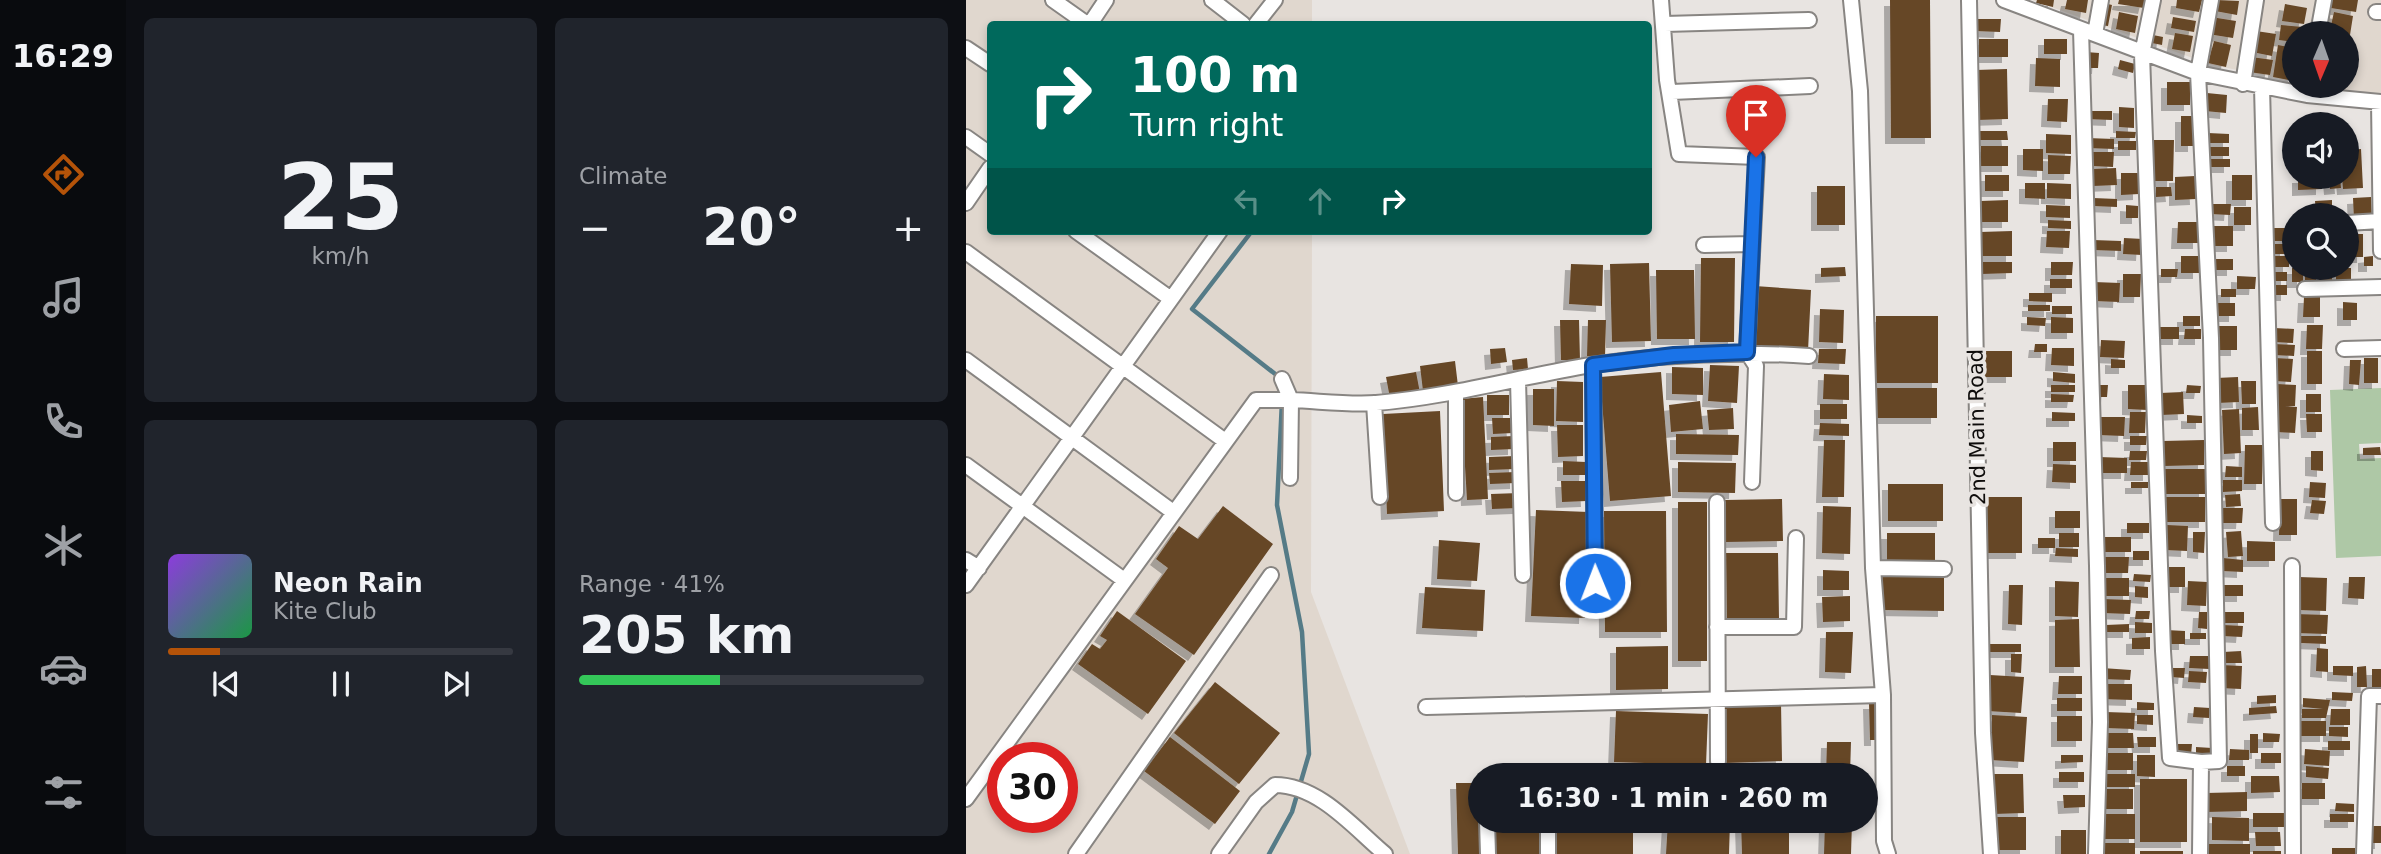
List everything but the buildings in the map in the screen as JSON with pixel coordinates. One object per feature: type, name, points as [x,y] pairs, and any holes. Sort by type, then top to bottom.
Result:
[{"type":"street","points":[[1053,0],[1084,21]]},
{"type":"street","points":[[1091,21],[1106,0]]},
{"type":"street","points":[[1212,0],[1239,21]]},
{"type":"street","points":[[1258,21],[1275,0]]},
{"type":"street","points":[[1661,0],[1665,24],[1667,80],[1672,92],[1679,154],[1756,157],[1747,352],[1756,366],[1752,482]]},
{"type":"street","points":[[1851,0],[1860,91],[1873,568],[1883,695],[1884,841],[1888,854]]},
{"type":"street","name":"2nd Main Road","points":[[1969,0],[1983,733],[1991,854]]},
{"type":"street","points":[[2004,0],[2198,74],[2243,84],[2282,88]]},
{"type":"street","points":[[2096,854],[2100,722],[2088,32],[2101,0]]},
{"type":"street","points":[[2153,0],[2142,54],[2163,652],[2170,758],[2201,762],[2219,761],[2211,338],[2198,74],[2211,0]]},
{"type":"street","points":[[2243,84],[2256,0]]},
{"type":"street","points":[[2320,21],[2324,0]]},
{"type":"street","points":[[1665,24],[1809,20]]},
{"type":"street","points":[[966,48],[987,63]]},
{"type":"street","points":[[1672,92],[1810,86]]},
{"type":"street","points":[[2262,87],[2273,523]]},
{"type":"street","points":[[2356,98],[2380,102],[2381,251]]},
{"type":"street","points":[[966,137],[987,151]]},
{"type":"street","points":[[966,203],[987,173]]},
{"type":"street","points":[[2359,223],[2380,222]]},
{"type":"street","points":[[1082,235],[1171,299]]},
{"type":"street","points":[[966,585],[972,564],[1023,508],[1217,235]]},
{"type":"street","points":[[1704,245],[1752,244]]},
{"type":"street","points":[[966,253],[1224,441]]},
{"type":"street","points":[[2305,289],[2381,287]]},
{"type":"street","points":[[2344,349],[2381,348]]},
{"type":"street","points":[[966,799],[1256,400],[1374,403],[1456,392],[1593,365],[1674,355],[1747,352],[1809,356]]},
{"type":"street","points":[[966,360],[1173,512]]},
{"type":"street","points":[[1593,365],[1595,583]]},
{"type":"street","points":[[1282,379],[1291,400],[1290,478]]},
{"type":"street","points":[[1518,380],[1523,575]]},
{"type":"street","points":[[1456,392],[1456,493]]},
{"type":"street","points":[[1374,403],[1380,497]]},
{"type":"street","points":[[966,465],[1124,580]]},
{"type":"street","points":[[1717,502],[1718,761]]},
{"type":"street","points":[[1717,627],[1794,627],[1796,538]]},
{"type":"street","points":[[2292,566],[2293,854]]},
{"type":"street","points":[[1873,568],[1944,569]]},
{"type":"street","points":[[1076,854],[1271,575]]},
{"type":"street","points":[[1426,707],[1717,697],[1883,695]]},
{"type":"street","points":[[2364,854],[2369,696],[2381,696]]},
{"type":"street","points":[[2200,854],[2201,762]]},
{"type":"street","points":[[1219,854],[1256,802],[1275,785],[1299,788],[1315,795],[1385,854]]},
{"type":"street","points":[[1487,833],[1488,854]]},
{"type":"street","points":[[1548,833],[1548,854]]},
{"type":"shaded area","points":[[966,0],[1312,0],[1312,21],[987,21],[987,235],[1312,235],[1311,592],[1410,854],[966,854]]},
{"type":"shaded area","points":[[2032,0],[2381,0],[2381,97],[2359,93],[2359,21],[2282,21],[2282,79],[2212,65]]},
{"type":"green space","points":[[2381,388],[2381,443],[2359,444],[2360,459],[2381,458],[2381,556],[2336,558],[2330,390]]},
{"type":"waterway","points":[[1249,235],[1192,309],[1279,377]]},
{"type":"waterway","points":[[1269,854],[1292,812],[1309,754],[1302,632],[1277,505],[1282,401]]},
{"type":"route","points":[[1595,583],[1593,365],[1674,355],[1747,352],[1756,157]]}]
